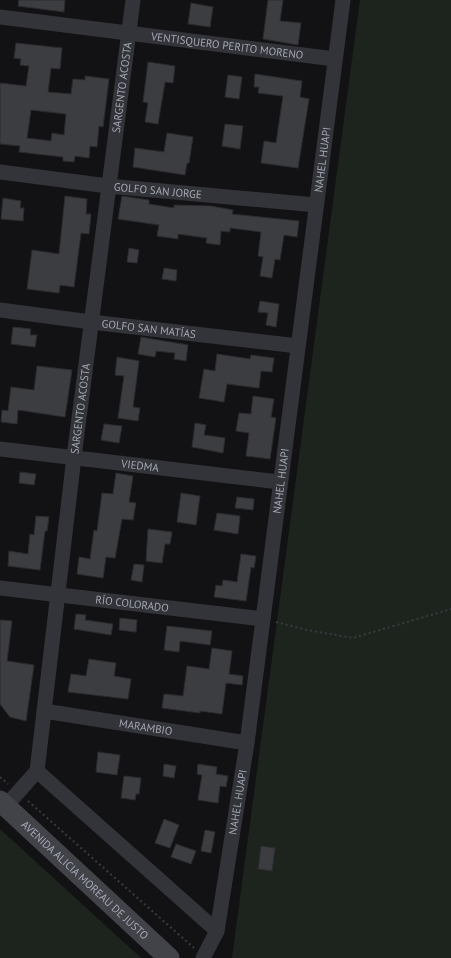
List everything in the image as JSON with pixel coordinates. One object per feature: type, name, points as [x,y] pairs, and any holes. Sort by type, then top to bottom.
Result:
[{"type":"main road","name":"AVENIDA ALICIA MOREAU DE JUSTO","points":[[8,800],[169,958]]},
{"type":"street","name":"SARGENTO ACOSTA","points":[[37,771],[74,457],[133,0]]},
{"type":"street","name":"NAHEL HUAPI","points":[[203,957],[217,931],[247,743],[279,482],[343,0]]},
{"type":"street","name":"VENTISQUERO PERITO MORENO","points":[[0,17],[335,59]]},
{"type":"street","name":"GOLFO SAN JORGE","points":[[0,172],[108,186],[316,205]]},
{"type":"street","name":"GOLFO SAN MATÍAS","points":[[0,310],[298,346]]},
{"type":"street","name":"VIEDMA","points":[[0,449],[279,482]]},
{"type":"street","name":"RÍO COLORADO","points":[[0,588],[263,619]]},
{"type":"street","name":"MARAMBIO","points":[[44,711],[247,743]]},
{"type":"street","points":[[8,800],[37,771],[217,931]]},
{"type":"path","points":[[263,619],[307,630],[353,638],[451,609]]},
{"type":"path","points":[[0,777],[8,800],[203,957]]},
{"type":"shaded area","points":[[360,0],[451,0],[451,958],[232,958]]},
{"type":"shaded area","points":[[0,829],[141,958],[0,958]]},
{"type":"building","points":[[19,0],[65,0],[64,12],[18,6]]},
{"type":"building","points":[[268,0],[283,0],[280,21],[301,23],[298,45],[263,39]]},
{"type":"building","points":[[191,3],[213,7],[210,27],[188,24]]},
{"type":"building","points":[[16,43],[62,48],[60,69],[51,68],[48,92],[71,94],[73,79],[85,80],[85,76],[109,79],[103,127],[99,126],[97,147],[90,146],[89,158],[75,156],[74,162],[63,161],[63,157],[19,152],[20,146],[0,144],[0,83],[26,86],[29,66],[20,65],[21,59],[14,58]],"holes":[[[31,110],[66,114],[64,135],[52,133],[51,141],[27,138]]]},
{"type":"building","points":[[148,62],[175,66],[173,83],[165,82],[158,124],[145,122],[148,103],[143,102]]},
{"type":"building","points":[[255,74],[302,81],[300,97],[309,99],[298,168],[261,163],[264,141],[276,143],[283,96],[258,93],[259,87],[254,87]]},
{"type":"building","points":[[228,75],[242,77],[239,99],[225,97]]},
{"type":"building","points":[[225,124],[243,126],[240,149],[222,146]]},
{"type":"building","points":[[167,133],[193,137],[189,163],[187,163],[185,175],[133,167],[135,148],[164,152]]},
{"type":"building","points":[[65,196],[87,199],[86,214],[91,214],[89,234],[81,233],[74,287],[60,285],[59,293],[27,289],[32,250],[59,254]]},
{"type":"building","points":[[122,196],[149,200],[149,204],[174,208],[174,205],[211,206],[233,210],[232,214],[299,221],[297,237],[284,235],[280,260],[275,259],[272,278],[260,276],[263,257],[258,256],[261,232],[230,228],[230,232],[221,231],[220,245],[206,243],[207,238],[178,234],[178,239],[157,236],[159,225],[118,219]]},
{"type":"building","points":[[3,198],[21,201],[20,208],[24,208],[23,221],[1,219]]},
{"type":"building","points":[[129,248],[139,250],[137,263],[127,262]]},
{"type":"building","points":[[164,268],[177,270],[176,281],[162,279]]},
{"type":"building","points":[[260,301],[279,304],[276,327],[266,325],[268,313],[258,312]]},
{"type":"building","points":[[13,327],[31,329],[30,335],[37,335],[35,347],[11,344]]},
{"type":"building","points":[[141,337],[188,345],[186,361],[174,359],[175,353],[156,351],[155,357],[138,354]]},
{"type":"building","points":[[217,354],[250,359],[251,355],[274,358],[272,372],[261,371],[259,388],[227,384],[224,402],[199,398],[204,369],[215,371]]},
{"type":"building","points":[[117,357],[139,361],[133,407],[140,408],[138,421],[118,418],[124,376],[115,375]]},
{"type":"building","points":[[37,366],[72,370],[65,417],[18,410],[17,424],[1,422],[2,410],[8,411],[11,387],[34,390]]},
{"type":"building","points":[[253,396],[274,399],[271,417],[276,418],[270,459],[246,456],[249,433],[236,431],[239,413],[251,414]]},
{"type":"building","points":[[195,423],[206,425],[204,435],[225,438],[223,453],[192,447]]},
{"type":"building","points":[[104,424],[122,426],[119,443],[101,440]]},
{"type":"building","points":[[20,472],[36,474],[34,485],[19,483]]},
{"type":"building","points":[[116,473],[133,476],[129,502],[136,503],[133,520],[122,519],[115,558],[106,557],[103,578],[77,574],[79,557],[90,559],[94,530],[97,531],[102,493],[113,494]]},
{"type":"building","points":[[181,493],[200,496],[196,525],[177,522]]},
{"type":"building","points":[[237,497],[254,499],[253,510],[235,508]]},
{"type":"building","points":[[217,513],[240,516],[238,534],[214,530]]},
{"type":"building","points":[[36,516],[49,517],[47,531],[45,531],[40,570],[8,566],[9,551],[28,554],[30,534],[34,535]]},
{"type":"building","points":[[148,529],[172,532],[170,544],[165,544],[162,563],[146,561]]},
{"type":"building","points":[[241,554],[256,556],[254,568],[251,567],[246,601],[214,597],[216,585],[222,586],[223,580],[237,582]]},
{"type":"building","points":[[134,564],[144,565],[142,582],[131,580]]},
{"type":"building","points":[[76,614],[86,615],[85,620],[113,624],[111,635],[74,629]]},
{"type":"building","points":[[120,618],[137,620],[136,632],[119,630]]},
{"type":"building","points":[[0,620],[12,621],[7,661],[34,665],[26,721],[10,717],[0,704]]},
{"type":"building","points":[[167,626],[212,631],[210,645],[180,641],[179,652],[164,650]]},
{"type":"building","points":[[212,648],[232,651],[229,674],[243,676],[242,685],[226,683],[222,714],[162,708],[164,694],[183,696],[187,666],[209,669]]},
{"type":"building","points":[[89,659],[116,663],[114,676],[131,679],[128,699],[68,692],[71,674],[86,676]]},
{"type":"building","points":[[98,752],[120,755],[117,775],[96,772]]},
{"type":"building","points":[[164,764],[176,766],[174,778],[163,776]]},
{"type":"building","points":[[198,764],[217,767],[216,774],[228,776],[226,787],[220,786],[218,803],[198,800],[202,775],[197,774]]},
{"type":"building","points":[[124,776],[141,778],[139,794],[136,794],[135,800],[121,798]]},
{"type":"building","points":[[164,819],[179,825],[170,848],[155,843]]},
{"type":"building","points":[[205,830],[215,832],[211,853],[201,851]]},
{"type":"building","points":[[176,844],[196,851],[191,864],[171,857]]},
{"type":"building","points":[[261,846],[275,848],[272,871],[258,869]]}]
